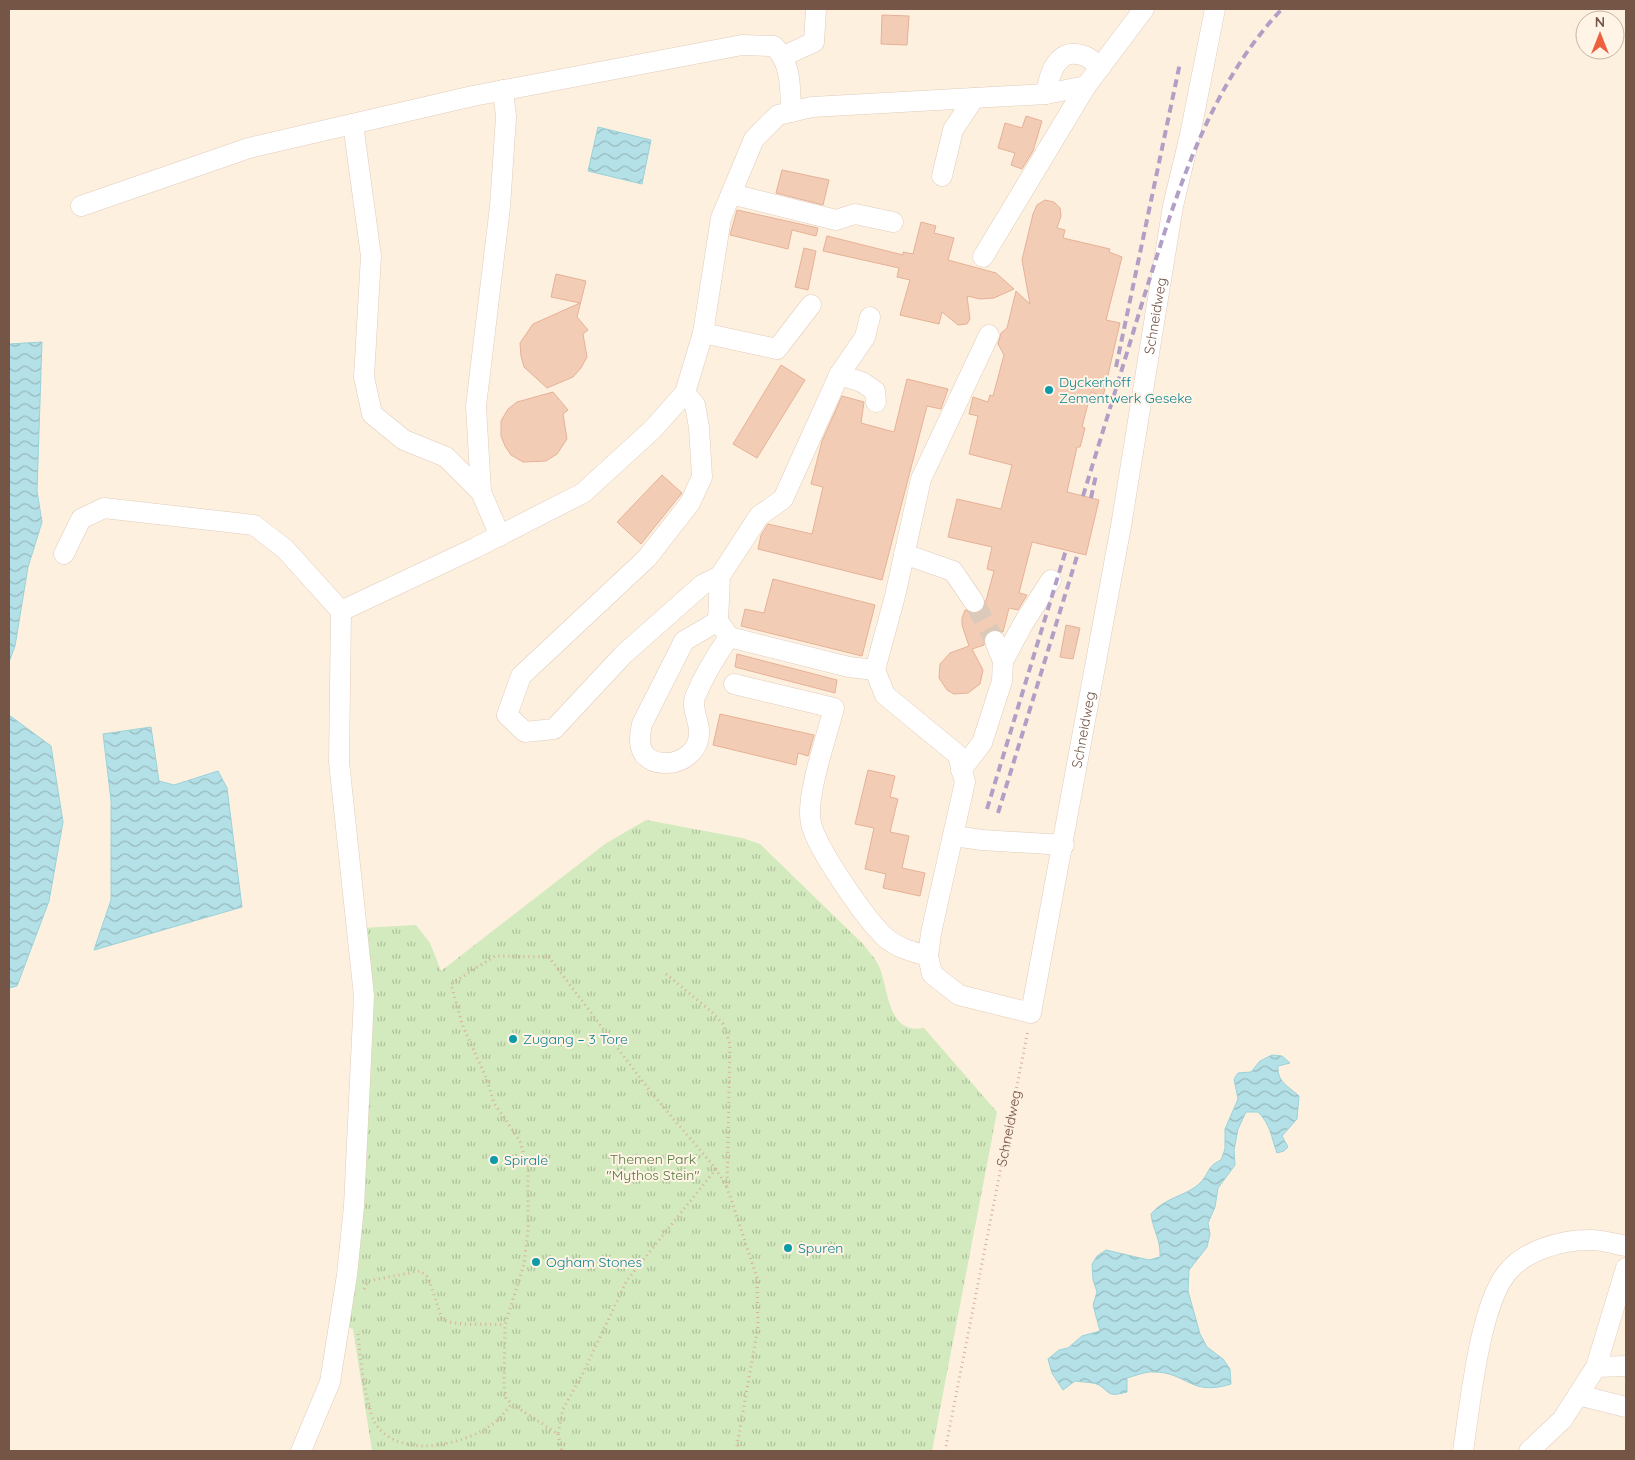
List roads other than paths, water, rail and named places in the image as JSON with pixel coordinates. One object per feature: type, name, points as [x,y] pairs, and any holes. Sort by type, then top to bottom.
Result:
[{"type":"lane","points":[[784,56],[814,42],[816,9]]},
{"type":"lane","points":[[983,257],[1086,86],[1144,9]]},
{"type":"lane","name":"Schneidweg","points":[[928,956],[932,974],[959,995],[1031,1013],[1064,845],[1121,526],[1173,206],[1190,136],[1215,9]]},
{"type":"lane","points":[[81,206],[249,148],[503,90],[742,45],[774,46],[784,56],[789,73],[791,112]]},
{"type":"lane","points":[[1046,94],[1050,72],[1059,59],[1071,55],[1084,55],[1101,67]]},
{"type":"lane","points":[[341,611],[500,536],[583,493],[652,429],[685,393],[703,333],[721,218],[754,139],[778,115],[812,107],[1046,94],[1086,86]]},
{"type":"lane","points":[[500,536],[481,492],[476,406],[500,207],[506,117],[503,90]]},
{"type":"lane","points":[[942,176],[953,130],[974,98]]},
{"type":"lane","points":[[353,124],[370,256],[364,377],[372,414],[404,440],[446,457],[481,492]]},
{"type":"lane","points":[[731,194],[836,220],[855,214],[893,222]]},
{"type":"lane","points":[[703,333],[777,349],[811,305]]},
{"type":"lane","points":[[685,393],[695,405],[699,427],[702,477],[690,503],[647,558],[521,676],[507,715],[525,732],[554,729],[624,654],[702,585],[720,576],[759,516],[783,500],[839,375],[865,337],[870,317]]},
{"type":"lane","points":[[734,684],[834,708],[812,796],[811,823],[821,849],[868,917],[886,938],[904,949],[928,956],[965,782],[958,755],[885,695],[875,670],[921,479],[989,335]]},
{"type":"lane","points":[[839,375],[862,382],[874,391],[876,402]]},
{"type":"lane","points":[[64,554],[81,519],[104,508],[254,525],[285,549],[341,611],[339,762],[364,996],[354,1206],[347,1275],[330,1382],[301,1451]]},
{"type":"lane","points":[[904,554],[952,571],[974,602]]},
{"type":"lane","points":[[720,576],[724,629],[694,700],[700,733],[692,753],[684,760],[673,763],[660,763],[648,759],[642,751],[640,739],[642,724],[684,641],[724,629],[849,668],[875,670]]},
{"type":"lane","points":[[962,770],[982,743],[1002,681],[1003,661],[1022,624],[1051,580]]},
{"type":"lane","points":[[995,641],[1003,661]]},
{"type":"lane","points":[[954,836],[1001,842],[1064,845]]},
{"type":"lane","points":[[1463,1451],[1480,1346],[1494,1294],[1506,1273],[1523,1258],[1558,1244],[1589,1240],[1626,1246]]},
{"type":"lane","points":[[1528,1451],[1562,1420],[1596,1367],[1626,1268]]},
{"type":"lane","points":[[1596,1367],[1626,1366]]},
{"type":"lane","points":[[1578,1395],[1626,1407]]},
{"type":"water","points":[[598,127],[651,140],[642,184],[588,171]]},
{"type":"water","points":[[42,342],[37,491],[42,522],[28,567],[15,646],[9,662],[9,344]]},
{"type":"water","points":[[9,715],[51,746],[63,822],[49,901],[17,986],[9,988]]},
{"type":"water","points":[[151,727],[159,781],[174,785],[218,771],[227,788],[242,907],[94,950],[111,900],[111,800],[103,734]]},
{"type":"water","points":[[1272,1055],[1282,1056],[1290,1063],[1278,1066],[1279,1076],[1299,1096],[1297,1119],[1282,1136],[1288,1147],[1284,1151],[1277,1153],[1268,1126],[1262,1117],[1258,1112],[1246,1112],[1238,1129],[1234,1150],[1235,1165],[1218,1188],[1215,1207],[1208,1223],[1210,1234],[1207,1247],[1189,1270],[1188,1291],[1200,1334],[1207,1347],[1223,1359],[1230,1369],[1231,1384],[1206,1388],[1165,1373],[1151,1372],[1127,1378],[1127,1392],[1121,1394],[1111,1394],[1096,1384],[1075,1381],[1063,1390],[1052,1373],[1048,1359],[1059,1350],[1068,1348],[1082,1336],[1100,1331],[1093,1305],[1097,1292],[1093,1280],[1092,1264],[1097,1256],[1106,1250],[1149,1260],[1160,1257],[1151,1214],[1169,1200],[1195,1187],[1210,1168],[1221,1160],[1225,1149],[1225,1129],[1238,1099],[1234,1079],[1238,1073],[1251,1072],[1260,1061]]},
{"type":"tunnel","points":[[974,602],[995,641]]},
{"type":"railway","points":[[1083,496],[1155,262],[1196,146],[1213,109],[1233,74],[1256,40],[1282,9]]},
{"type":"railway","points":[[1116,367],[1180,63]]},
{"type":"railway","points":[[1091,498],[1096,475]]},
{"type":"railway","points":[[987,809],[1066,550]]},
{"type":"railway","points":[[998,813],[1078,553]]},
{"type":"place","name":"Dyckerhoff Zementwerk Geseke","points":[[1049,390]]},
{"type":"place","name":"Zugang – 3 Tore","points":[[513,1039]]},
{"type":"place","name":"Spirale","points":[[494,1160]]},
{"type":"place","name":"Spuren","points":[[788,1248]]},
{"type":"place","name":"Ogham Stones","points":[[536,1262]]},
{"type":"park label","name":"Themen Park \"Mythos Stein\"","points":[[653,1168]]}]
